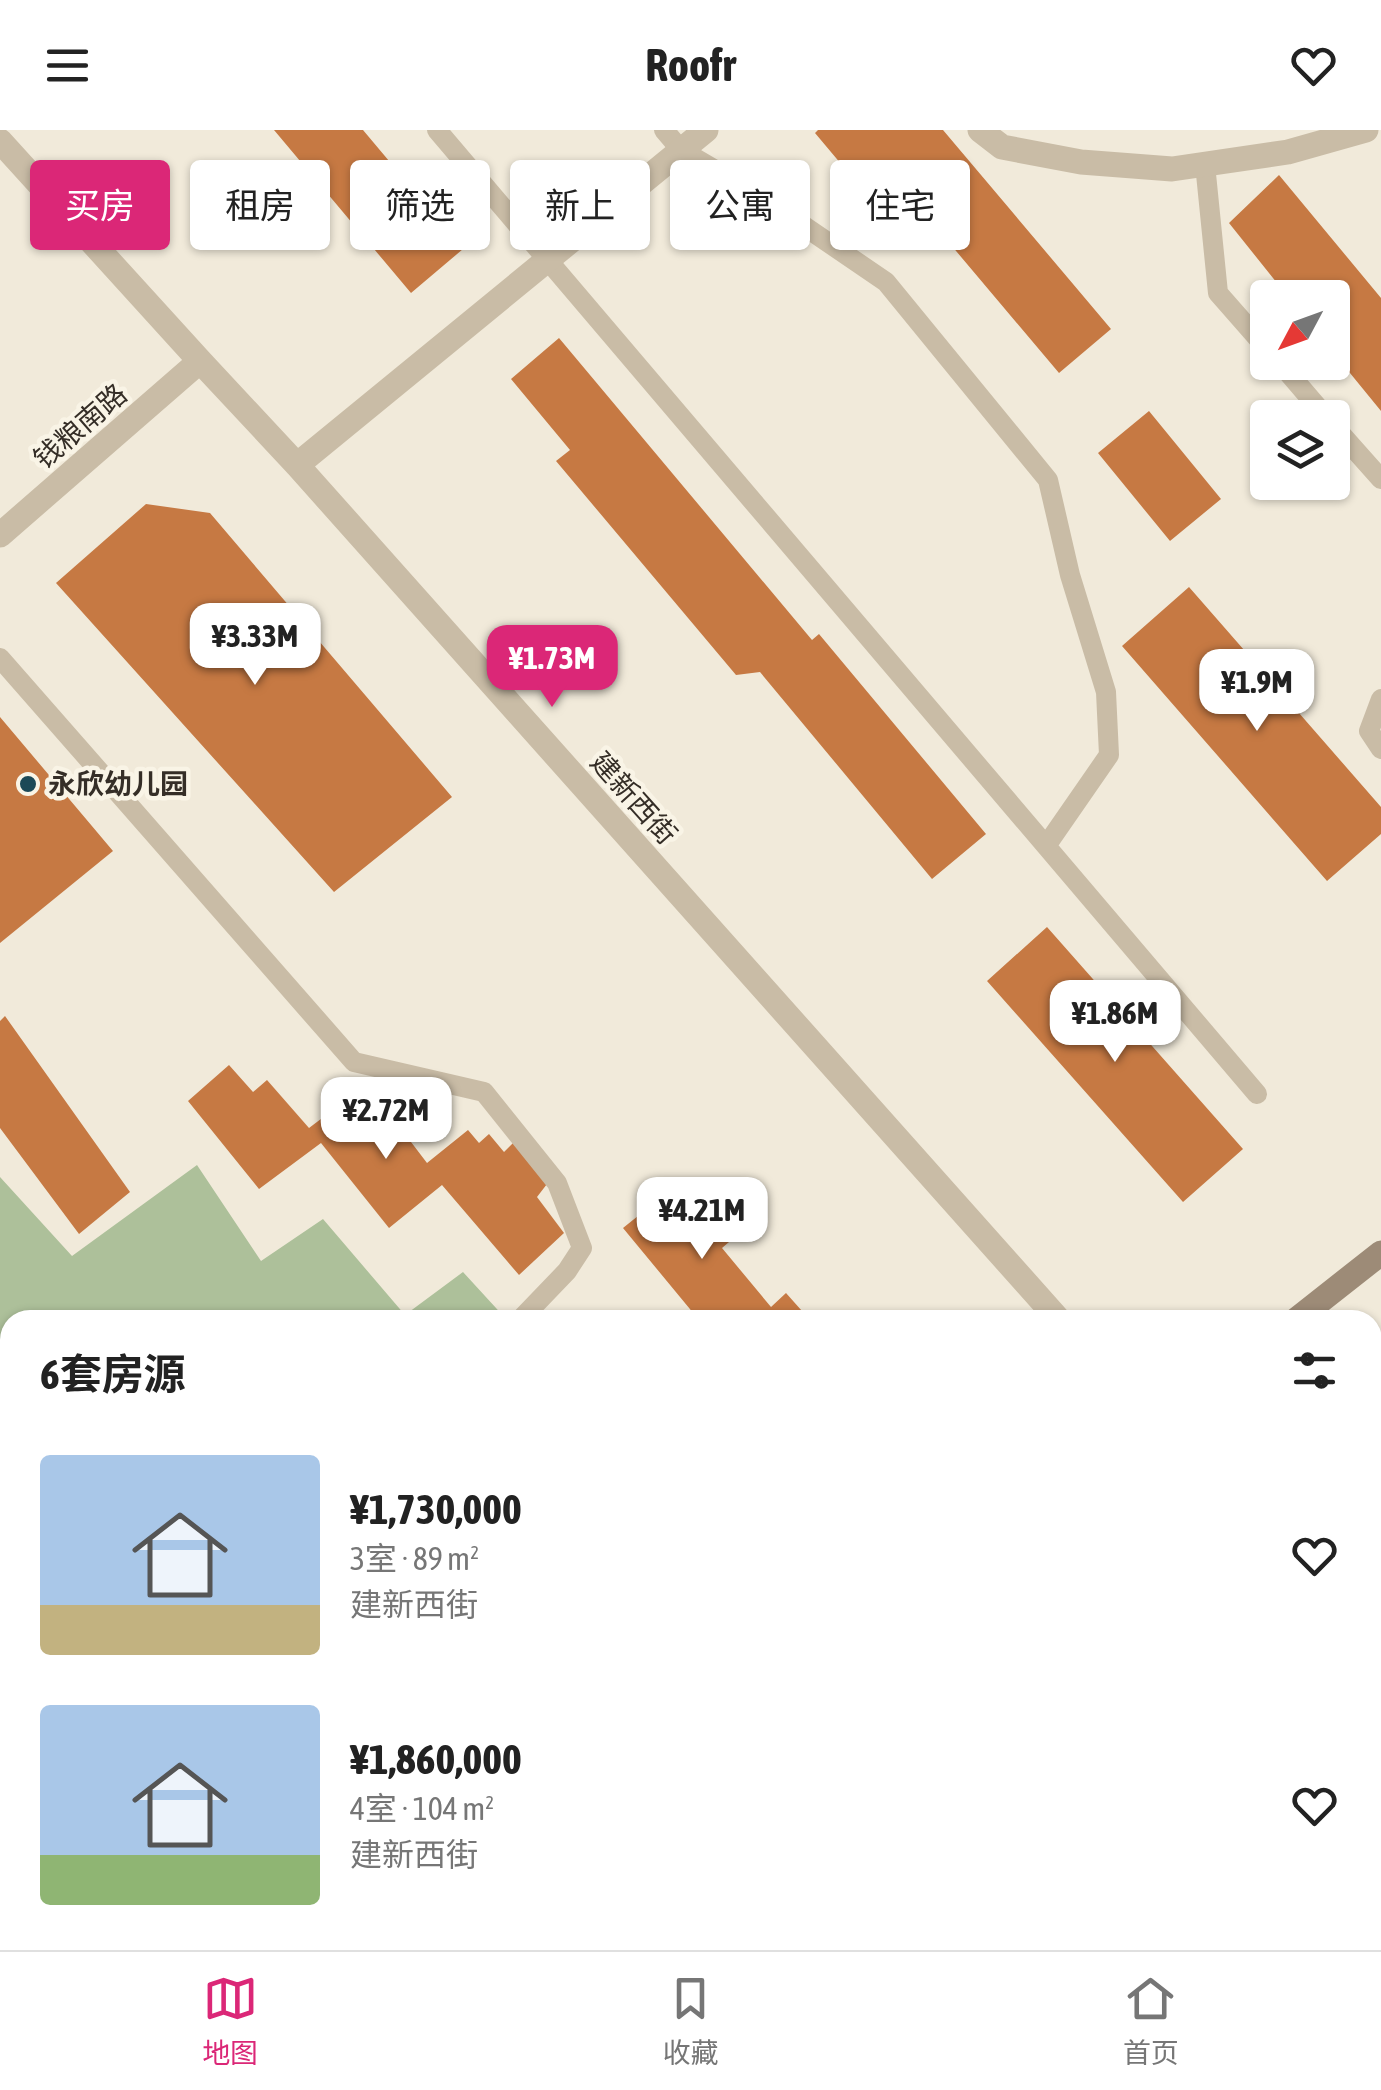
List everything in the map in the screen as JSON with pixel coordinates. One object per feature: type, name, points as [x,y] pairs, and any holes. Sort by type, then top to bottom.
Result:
[{"type":"main road","points":[[1309,1310],[1381,1253]]},
{"type":"street","points":[[297,465],[706,130]]},
{"type":"street","points":[[980,130],[1002,147],[1081,162],[1172,168],[1288,152],[1366,130]]},
{"type":"street","name":"建新西街","points":[[0,141],[297,465],[1051,1310]]},
{"type":"street","name":"钱粮南路","points":[[0,535],[200,362]]},
{"type":"lane","points":[[437,130],[1257,1094]]},
{"type":"lane","points":[[664,130],[681,150],[763,198],[886,282],[1048,480],[1070,575],[1106,692],[1109,755],[1046,846]]},
{"type":"lane","points":[[1205,164],[1218,293],[1250,329]]},
{"type":"lane","points":[[1294,380],[1312,400]]},
{"type":"lane","points":[[1350,444],[1381,479]]},
{"type":"lane","points":[[0,658],[354,1062],[484,1092],[557,1183],[582,1248],[568,1271],[530,1310]]},
{"type":"lane","points":[[1381,699],[1369,730],[1381,749]]},
{"type":"green space","points":[[197,1165],[261,1261],[323,1219],[401,1310],[0,1310],[0,1177],[72,1256]]},
{"type":"green space","points":[[463,1272],[498,1310],[412,1310]]},
{"type":"building","points":[[274,130],[363,130],[388,160],[350,160],[350,220],[330,197],[330,160],[299,160]]},
{"type":"building","points":[[943,130],[968,160],[838,160],[815,133]]},
{"type":"building","points":[[970,162],[1111,329],[1059,373],[955,250],[970,250]]},
{"type":"building","points":[[1279,175],[1381,298],[1381,411],[1350,373],[1350,280],[1275,280],[1229,223]]},
{"type":"building","points":[[375,250],[462,250],[411,293]]},
{"type":"building","points":[[559,338],[812,640],[819,634],[986,834],[932,879],[760,672],[736,675],[556,461],[570,450],[511,379]]},
{"type":"building","points":[[1149,411],[1221,499],[1170,541],[1098,453]]},
{"type":"building","points":[[146,504],[210,513],[452,797],[334,892],[56,583]]},
{"type":"building","points":[[1189,587],[1381,807],[1381,834],[1327,881],[1122,646]]},
{"type":"building","name":"永欣幼儿园","points":[[0,717],[113,851],[0,943]]},
{"type":"building","points":[[1047,927],[1243,1149],[1183,1202],[987,981]]},
{"type":"building","points":[[5,1016],[130,1192],[79,1234],[0,1128],[0,1021]]},
{"type":"building","points":[[229,1065],[253,1092],[267,1080],[309,1128],[354,1094],[374,1116],[396,1097],[425,1130],[411,1142],[427,1163],[468,1130],[479,1143],[489,1134],[504,1152],[514,1142],[547,1184],[537,1197],[564,1233],[519,1275],[442,1185],[389,1228],[321,1143],[259,1189],[188,1101]]},
{"type":"building","points":[[674,1187],[692,1210],[707,1197],[736,1236],[722,1248],[771,1307],[786,1293],[801,1310],[691,1310],[623,1228]]},
{"type":"place","name":"永欣幼儿园","points":[[28,784]]}]
